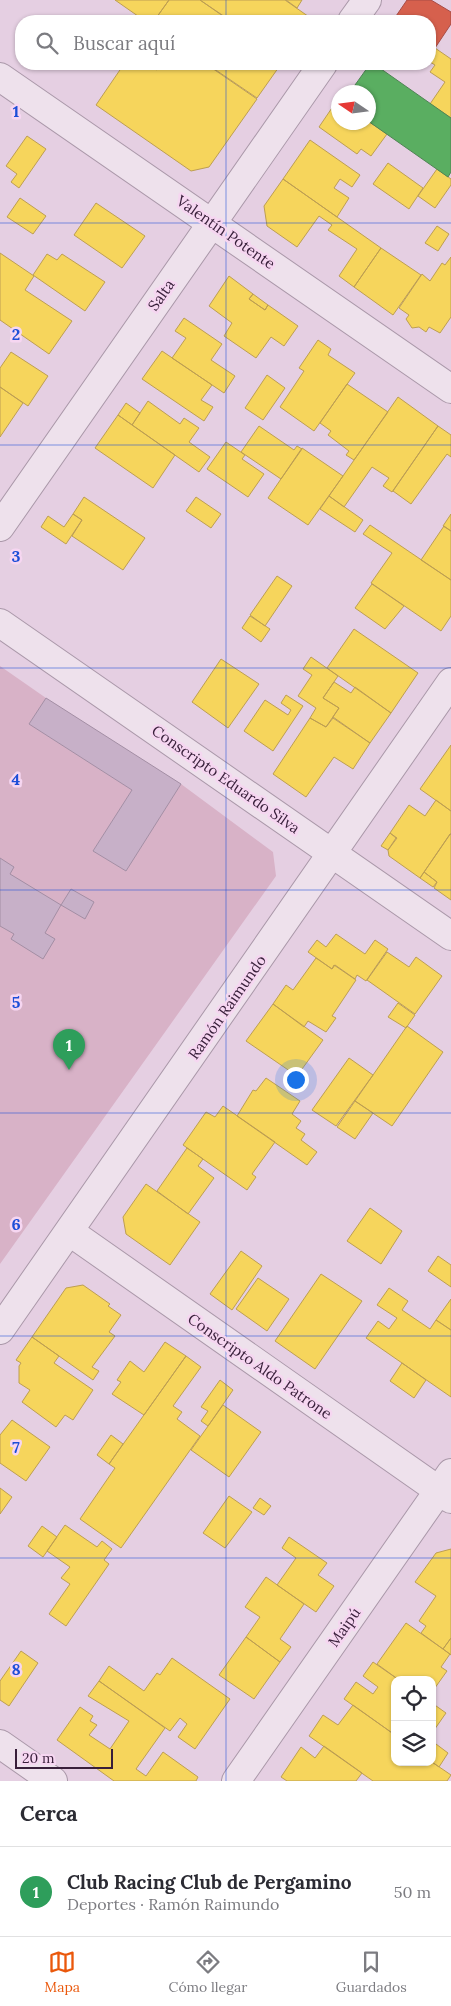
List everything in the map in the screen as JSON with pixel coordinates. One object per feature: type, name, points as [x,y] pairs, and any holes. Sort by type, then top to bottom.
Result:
[{"type":"street","points":[[356,15],[367,0]]},
{"type":"street","name":"Salta","points":[[0,527],[319,70]]},
{"type":"street","name":"Valentín Potente","points":[[0,77],[451,388]]},
{"type":"street","name":"Conscripto Eduardo Silva","points":[[0,623],[451,936]]},
{"type":"street","name":"Ramón Raimundo","points":[[0,1330],[451,682]]},
{"type":"street","name":"Conscripto Aldo Patrone","points":[[70,1232],[447,1488]]},
{"type":"street","name":"Maipú","points":[[236,1781],[447,1488]]},
{"type":"street","points":[[0,1744],[53,1781]]},
{"type":"shaded area","points":[[0,666],[46,698],[29,724],[132,790],[93,851],[126,871],[181,784],[273,852],[276,876],[0,1264]]},
{"type":"building: Viviendas","points":[[115,0],[169,0],[158,15],[136,15]]},
{"type":"building: Viviendas","points":[[169,0],[200,0],[221,15],[158,15]]},
{"type":"building: Viviendas","points":[[200,0],[285,0],[306,15],[222,15]]},
{"type":"building: Viviendas","points":[[286,0],[302,0],[297,8]]},
{"type":"building: Viviendas","points":[[436,49],[451,59],[451,118],[430,104],[445,82],[430,72],[436,70]]},
{"type":"building: Viviendas","points":[[120,70],[215,70],[257,99],[209,167],[191,171],[96,105]]},
{"type":"building: Viviendas","points":[[216,70],[277,70],[257,98]]},
{"type":"building: Viviendas","points":[[331,109],[331,130],[376,130],[376,126],[387,134],[371,156],[361,149],[357,154],[319,127]]},
{"type":"building: Viviendas","points":[[27,136],[46,149],[19,188],[11,182],[17,174],[6,166]]},
{"type":"building: Viviendas","points":[[310,140],[360,175],[352,187],[340,179],[334,188],[349,198],[337,217],[283,179]]},
{"type":"building: Viviendas","points":[[388,163],[423,188],[409,209],[373,184]]},
{"type":"building: Viviendas","points":[[437,169],[451,179],[451,185],[435,208],[418,196]]},
{"type":"building: Viviendas","points":[[283,179],[381,248],[354,287],[339,276],[357,249],[328,230],[332,225],[319,216],[297,247],[267,226],[264,206]]},
{"type":"building: Viviendas","points":[[20,198],[46,216],[33,234],[7,217]]},
{"type":"building: Viviendas","points":[[96,203],[145,236],[122,268],[74,235]]},
{"type":"building: Viviendas","points":[[437,226],[449,234],[438,251],[425,243]]},
{"type":"building: Viviendas","points":[[381,248],[421,275],[393,315],[354,287]]},
{"type":"building: Viviendas","points":[[0,253],[34,276],[25,290],[72,321],[49,354],[0,320]]},
{"type":"building: Viviendas","points":[[47,254],[57,260],[62,254],[105,282],[85,311],[33,275]]},
{"type":"building: Viviendas","points":[[451,257],[451,317],[440,333],[429,327],[426,332],[419,327],[412,328],[406,319],[409,315],[399,308],[422,274],[430,281],[442,263],[445,265]]},
{"type":"building: Viviendas","points":[[229,276],[253,294],[249,299],[265,310],[268,305],[298,326],[284,346],[271,337],[256,358],[224,336],[232,323],[209,306]]},
{"type":"building: Viviendas","points":[[253,294],[268,305],[265,310],[249,299]]},
{"type":"building: Viviendas","points":[[184,318],[222,344],[211,360],[235,376],[224,393],[172,358],[186,338],[175,331]]},
{"type":"building: Viviendas","points":[[318,340],[331,349],[328,355],[355,373],[314,431],[280,407],[304,371],[299,368]]},
{"type":"building: Viviendas","points":[[162,351],[212,385],[201,400],[213,407],[204,421],[142,379]]},
{"type":"building: Viviendas","points":[[11,352],[48,376],[28,406],[0,387],[0,368]]},
{"type":"building: Viviendas","points":[[267,375],[285,388],[263,420],[245,408]]},
{"type":"building: Viviendas","points":[[347,384],[388,412],[354,460],[346,455],[349,451],[328,435],[331,431],[320,423]]},
{"type":"building: Viviendas","points":[[0,387],[23,403],[0,437]]},
{"type":"building: Viviendas","points":[[398,397],[438,426],[392,492],[383,486],[389,478],[372,467],[344,507],[329,496]]},
{"type":"building: Viviendas","points":[[148,401],[180,424],[184,418],[199,428],[189,442],[210,457],[199,472],[132,425]]},
{"type":"building: Viviendas","points":[[126,403],[140,413],[132,425],[118,415]]},
{"type":"building: Viviendas","points":[[118,415],[175,455],[153,488],[95,448]]},
{"type":"building: Viviendas","points":[[259,426],[294,450],[297,446],[302,449],[281,479],[241,452]]},
{"type":"building: Viviendas","points":[[438,426],[451,435],[451,457],[447,454],[411,504],[393,491]]},
{"type":"building: Viviendas","points":[[226,442],[245,455],[242,459],[264,474],[248,497],[207,469]]},
{"type":"building: Viviendas","points":[[302,448],[343,476],[308,525],[268,498]]},
{"type":"building: Viviendas","points":[[329,496],[363,520],[355,532],[320,509]]},
{"type":"building: Viviendas","points":[[84,497],[145,538],[123,570],[72,536],[82,520],[73,514]]},
{"type":"building: Viviendas","points":[[196,497],[221,514],[211,528],[186,511]]},
{"type":"building: Viviendas","points":[[73,514],[82,520],[66,544],[41,527],[48,516],[64,527]]},
{"type":"building: Viviendas","points":[[451,514],[451,531],[443,526]]},
{"type":"building: Viviendas","points":[[370,525],[451,580],[451,616],[441,631],[371,583],[392,553],[363,534]]},
{"type":"building: Viviendas","points":[[444,526],[451,531],[451,580],[421,560]]},
{"type":"building: Viviendas","points":[[277,576],[292,586],[265,626],[250,615]]},
{"type":"building: Viviendas","points":[[372,584],[404,606],[385,629],[355,608]]},
{"type":"building: Viviendas","points":[[250,616],[270,629],[261,642],[242,628]]},
{"type":"building: Viviendas","points":[[354,629],[418,673],[391,713],[327,668]]},
{"type":"building: Viviendas","points":[[311,657],[338,676],[323,698],[339,708],[326,727],[310,718],[316,708],[298,696],[312,675],[303,669]]},
{"type":"building: Viviendas","points":[[221,659],[259,684],[228,728],[192,702]]},
{"type":"building: Viviendas","points":[[334,682],[351,693],[355,687],[391,713],[370,743],[333,717],[339,708],[323,698]]},
{"type":"building: Viviendas","points":[[286,695],[303,706],[273,751],[244,731],[265,700],[288,715],[291,710],[281,703]]},
{"type":"building: Viviendas","points":[[310,718],[326,727],[333,718],[370,743],[353,769],[334,757],[306,797],[273,774]]},
{"type":"building: Viviendas","points":[[451,745],[451,811],[420,789]]},
{"type":"building: Viviendas","points":[[436,800],[451,811],[451,833],[420,878],[389,856],[388,850],[397,838],[390,833],[409,805],[425,816]]},
{"type":"building: Viviendas","points":[[390,833],[396,838],[388,850],[381,846]]},
{"type":"building: Viviendas","points":[[450,834],[451,900],[434,888],[437,882],[424,872]]},
{"type":"building: Viviendas","points":[[424,872],[437,882],[433,887],[420,878]]},
{"type":"building: Viviendas","points":[[336,934],[365,954],[375,940],[388,949],[366,981],[357,975],[355,979],[335,965],[332,969],[308,952],[317,940],[326,947]]},
{"type":"building: Viviendas","points":[[387,952],[409,967],[416,957],[442,976],[415,1014],[367,980]]},
{"type":"building: Viviendas","points":[[316,958],[332,969],[334,965],[356,980],[332,1016],[336,1018],[326,1032],[308,1021],[304,1027],[273,1004],[286,985],[293,990]]},
{"type":"building: Viviendas","points":[[398,1003],[415,1015],[406,1028],[388,1017]]},
{"type":"building: Viviendas","points":[[273,1004],[323,1040],[297,1076],[246,1041]]},
{"type":"building: Viviendas","points":[[407,1026],[443,1052],[392,1126],[355,1101]]},
{"type":"building: Viviendas","points":[[349,1058],[373,1075],[336,1126],[312,1110]]},
{"type":"building: Viviendas","points":[[266,1078],[300,1101],[292,1114],[301,1121],[296,1128],[305,1134],[301,1140],[317,1152],[307,1165],[237,1116],[253,1090],[256,1091]]},
{"type":"building: Viviendas","points":[[355,1101],[373,1113],[355,1139],[337,1127]]},
{"type":"building: Viviendas","points":[[223,1106],[275,1142],[252,1174],[256,1177],[247,1190],[183,1145],[206,1112],[215,1117]]},
{"type":"building: Viviendas","points":[[187,1148],[203,1159],[198,1166],[214,1178],[188,1214],[157,1191]]},
{"type":"building: Viviendas","points":[[146,1184],[200,1222],[170,1265],[126,1234],[123,1217]]},
{"type":"building: Viviendas","points":[[370,1208],[402,1231],[381,1264],[347,1241]]},
{"type":"building: Viviendas","points":[[241,1251],[262,1266],[232,1310],[210,1294]]},
{"type":"building: Viviendas","points":[[438,1256],[451,1265],[451,1287],[428,1271]]},
{"type":"building: Viviendas","points":[[321,1274],[362,1301],[315,1369],[275,1341]]},
{"type":"building: Viviendas","points":[[258,1278],[289,1299],[267,1331],[236,1309]]},
{"type":"building: Viviendas","points":[[83,1285],[110,1304],[108,1306],[121,1315],[109,1332],[115,1336],[92,1367],[99,1371],[93,1380],[32,1337],[66,1288]]},
{"type":"building: Viviendas","points":[[389,1288],[408,1301],[402,1310],[430,1329],[436,1320],[451,1330],[451,1397],[366,1338],[378,1321],[389,1329],[397,1318],[377,1305]]},
{"type":"building: Viviendas","points":[[451,1299],[451,1330],[436,1320]]},
{"type":"building: Viviendas","points":[[32,1337],[59,1356],[54,1363],[93,1390],[73,1420],[65,1415],[56,1427],[22,1402],[30,1390],[19,1383],[19,1366],[21,1363],[16,1360]]},
{"type":"building: Viviendas","points":[[165,1342],[186,1356],[144,1415],[112,1394],[121,1382],[117,1380],[130,1361],[144,1372]]},
{"type":"building: Viviendas","points":[[186,1356],[201,1367],[173,1406],[182,1412],[177,1419],[200,1436],[121,1548],[80,1519],[115,1468],[109,1464]]},
{"type":"building: Viviendas","points":[[402,1363],[426,1380],[414,1398],[390,1381]]},
{"type":"building: Viviendas","points":[[220,1380],[233,1390],[208,1426],[201,1421],[208,1411],[201,1407]]},
{"type":"building: Viviendas","points":[[223,1405],[261,1432],[229,1477],[191,1450]]},
{"type":"building: Viviendas","points":[[12,1420],[50,1447],[26,1481],[0,1463],[0,1435]]},
{"type":"building: Viviendas","points":[[111,1435],[123,1444],[109,1464],[97,1455]]},
{"type":"building: Viviendas","points":[[0,1488],[12,1497],[0,1514]]},
{"type":"building: Viviendas","points":[[229,1496],[252,1512],[225,1548],[203,1533]]},
{"type":"building: Viviendas","points":[[260,1498],[271,1506],[264,1515],[253,1508]]},
{"type":"building: Viviendas","points":[[65,1525],[97,1547],[102,1541],[112,1549],[104,1560],[109,1564],[66,1626],[49,1614],[70,1584],[61,1578],[70,1567],[47,1551]]},
{"type":"building: Viviendas","points":[[42,1526],[57,1537],[43,1557],[28,1546]]},
{"type":"building: Viviendas","points":[[289,1537],[327,1563],[318,1575],[334,1586],[316,1612],[277,1585],[296,1558],[282,1548]]},
{"type":"building: Viviendas","points":[[451,1549],[451,1638],[443,1649],[421,1633],[426,1626],[419,1621],[436,1596],[415,1582],[436,1553]]},
{"type":"building: Viviendas","points":[[266,1577],[304,1604],[280,1639],[291,1647],[280,1662],[246,1637],[260,1617],[245,1607]]},
{"type":"building: Viviendas","points":[[406,1623],[450,1654],[441,1667],[447,1671],[436,1686],[436,1676],[394,1676],[377,1664]]},
{"type":"building: Viviendas","points":[[246,1637],[280,1662],[254,1699],[219,1675]]},
{"type":"building: Viviendas","points":[[451,1638],[451,1655],[443,1649]]},
{"type":"building: Viviendas","points":[[21,1651],[38,1663],[9,1706],[0,1700],[0,1681]]},
{"type":"building: Viviendas","points":[[172,1658],[230,1699],[195,1749],[178,1737],[187,1724],[180,1718],[170,1731],[99,1681],[109,1666],[144,1691],[157,1673],[160,1675]]},
{"type":"building: Viviendas","points":[[373,1662],[393,1676],[391,1676],[391,1732],[344,1699],[356,1682],[373,1694],[378,1687],[363,1676]]},
{"type":"building: Viviendas","points":[[99,1681],[165,1728],[136,1769],[146,1776],[163,1752],[198,1777],[196,1781],[114,1781],[57,1740],[80,1707],[93,1716],[90,1721],[97,1725],[89,1735],[110,1749],[129,1721],[88,1696]]},
{"type":"building: Viviendas","points":[[353,1705],[391,1732],[391,1766],[436,1765],[451,1775],[447,1781],[373,1781],[309,1736],[323,1715],[338,1725]]},
{"type":"building: Viviendas","points":[[436,1706],[446,1713],[436,1727]]},
{"type":"building: Viviendas","points":[[436,1744],[448,1753],[439,1767],[436,1765]]},
{"type":"building: Viviendas","points":[[324,1746],[362,1773],[356,1781],[287,1781],[281,1777],[301,1747],[315,1758]]},
{"type":"building: Comercios","points":[[407,0],[431,0],[451,12],[451,24],[436,46],[436,15],[397,15]]},
{"type":"building: Público","points":[[366,70],[383,70],[451,118],[451,172],[448,177],[376,127],[376,85],[355,85]]},
{"type":"building: Otros","points":[[46,698],[181,784],[126,871],[93,851],[132,790],[29,724]]},
{"type":"building: Otros","points":[[0,858],[14,867],[10,874],[61,905],[45,933],[55,939],[43,959],[11,939],[14,934],[0,926]]},
{"type":"building: Otros","points":[[71,889],[94,902],[85,919],[61,905]]},
{"type":"place","name":"Club Racing Club de Pergamino","points":[[69,1070]]}]
